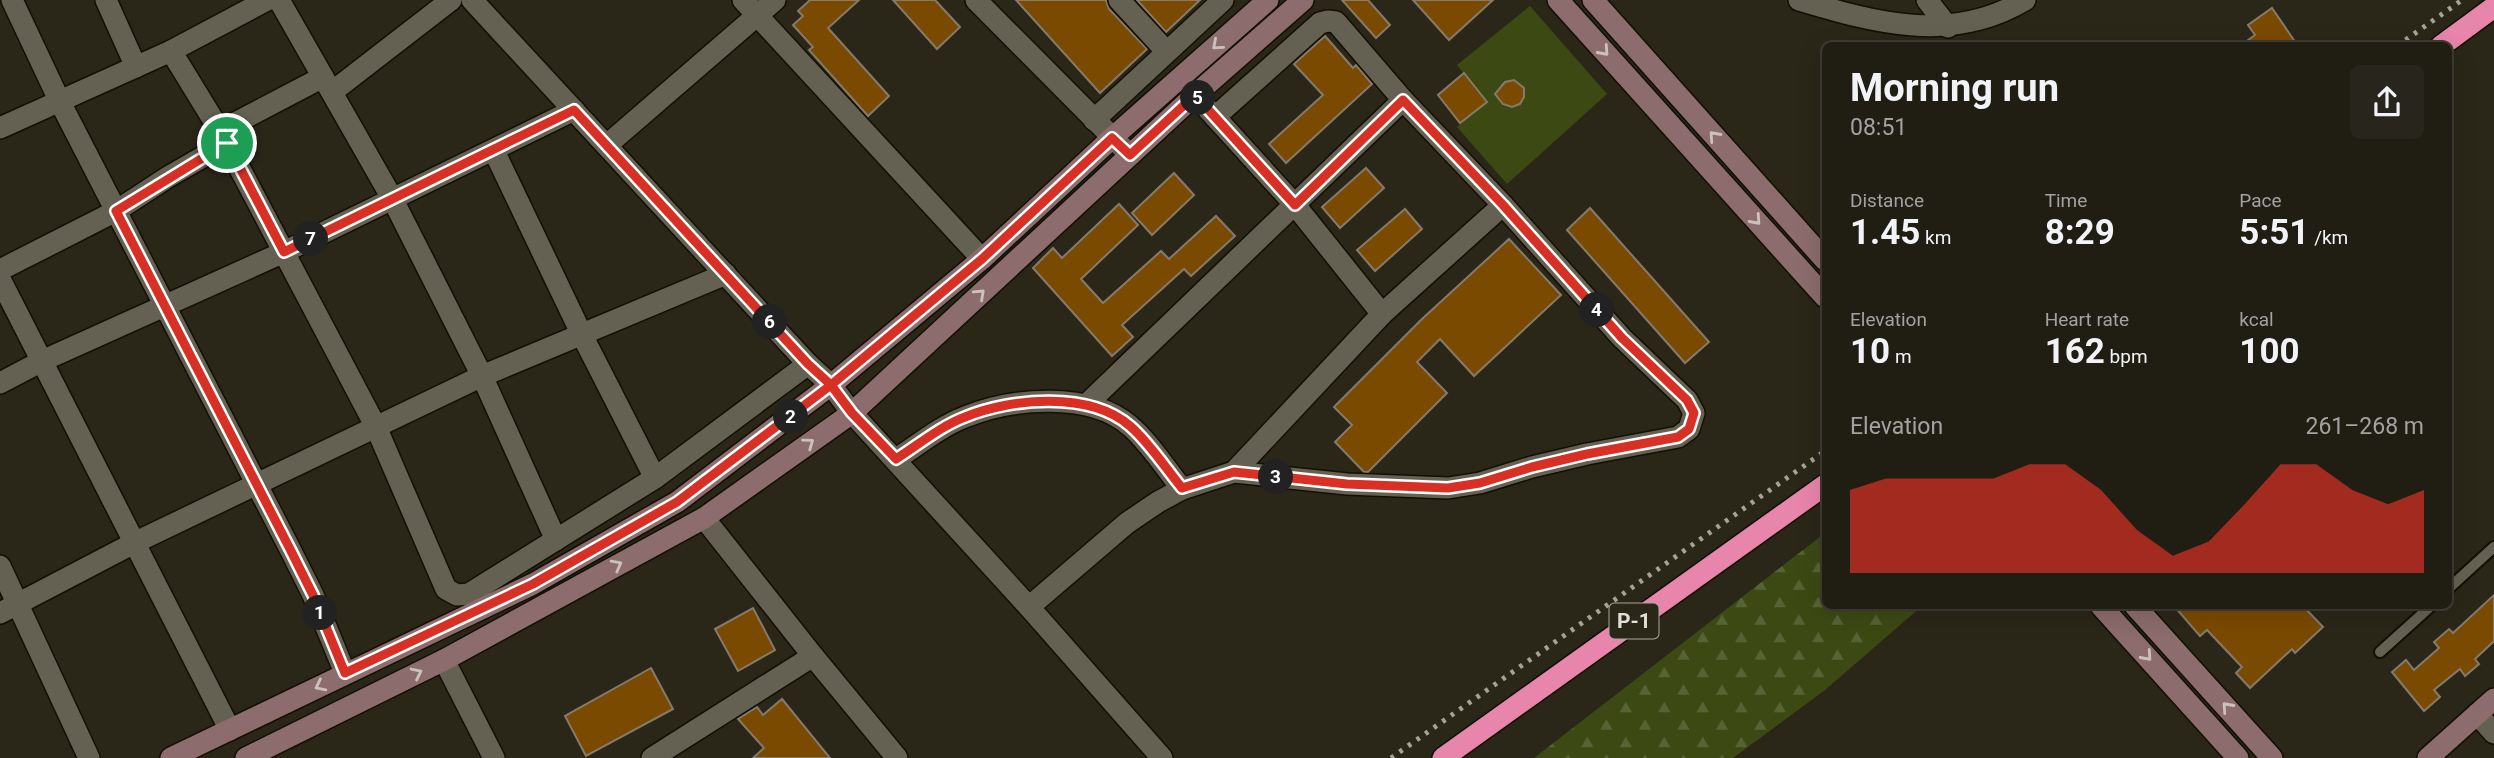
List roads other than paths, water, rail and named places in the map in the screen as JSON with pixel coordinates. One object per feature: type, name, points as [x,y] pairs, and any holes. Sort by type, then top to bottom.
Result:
[{"type":"highway","points":[[2447,42],[2494,8]]},
{"type":"highway","name":"P-1","points":[[1443,758],[1822,487]]},
{"type":"main road","points":[[172,758],[533,584],[677,502],[831,385],[982,259],[1112,138],[1268,0]]},
{"type":"main road","points":[[246,758],[444,660],[704,519],[852,413],[1195,95],[1303,0]]},
{"type":"main road","points":[[1558,0],[1822,294]]},
{"type":"main road","points":[[1593,0],[1822,257]]},
{"type":"main road","points":[[2104,609],[2238,758]]},
{"type":"main road","points":[[2138,609],[2273,758]]},
{"type":"main road","points":[[2428,758],[2494,699]]},
{"type":"street","points":[[12,0],[60,102],[313,595],[345,673]]},
{"type":"street","points":[[106,0],[136,67]]},
{"type":"street","points":[[0,270],[116,211],[223,137],[327,85],[451,0]]},
{"type":"street","points":[[471,0],[808,364],[831,385],[852,413],[1030,607],[1162,758]]},
{"type":"street","points":[[607,145],[750,8],[775,0]]},
{"type":"street","points":[[1119,0],[1166,51]]},
{"type":"street","points":[[1094,120],[1223,0]]},
{"type":"street","points":[[1799,0],[1862,19],[1948,27],[1993,14],[2025,0]]},
{"type":"street","points":[[1927,0],[1948,27]]},
{"type":"street","points":[[0,128],[171,51],[267,1],[327,85],[392,198],[482,376],[556,540]]},
{"type":"street","points":[[982,2],[1130,155]]},
{"type":"street","points":[[750,8],[982,259]]},
{"type":"street","points":[[1030,607],[1127,523],[1182,488],[1234,472],[1347,484],[1448,488],[1480,483],[1587,454],[1678,437],[1689,429],[1694,413],[1687,400],[1622,338],[1503,205],[1403,100],[1336,22],[1320,23],[1215,117]]},
{"type":"street","points":[[171,51],[223,137],[376,428],[446,589],[457,595],[469,594],[655,478],[808,364]]},
{"type":"street","points":[[1195,95],[1295,205],[1382,314]]},
{"type":"street","points":[[1087,404],[1403,100]]},
{"type":"street","points":[[0,383],[42,361],[284,252],[574,110]]},
{"type":"street","points":[[494,150],[582,335],[655,478]]},
{"type":"street","points":[[1234,472],[1382,314],[1503,205]]},
{"type":"street","points":[[8,609],[134,543],[482,376],[726,274]]},
{"type":"street","points":[[0,279],[230,730]]},
{"type":"street","points":[[896,459],[962,418],[992,407],[1021,402],[1087,404],[1108,412],[1131,426],[1182,488]]},
{"type":"street","points":[[704,519],[897,758]]},
{"type":"street","points":[[0,566],[8,609],[89,758]]},
{"type":"street","points":[[652,758],[813,656]]},
{"type":"street","points":[[444,660],[494,758]]},
{"type":"street","points":[[2477,714],[2494,733]]},
{"type":"lane","points":[[2452,585],[2494,547]]},
{"type":"lane","points":[[2380,652],[2428,609]]},
{"type":"railway","points":[[2403,42],[2462,0]]},
{"type":"railway","points":[[1391,758],[1822,453]]}]
